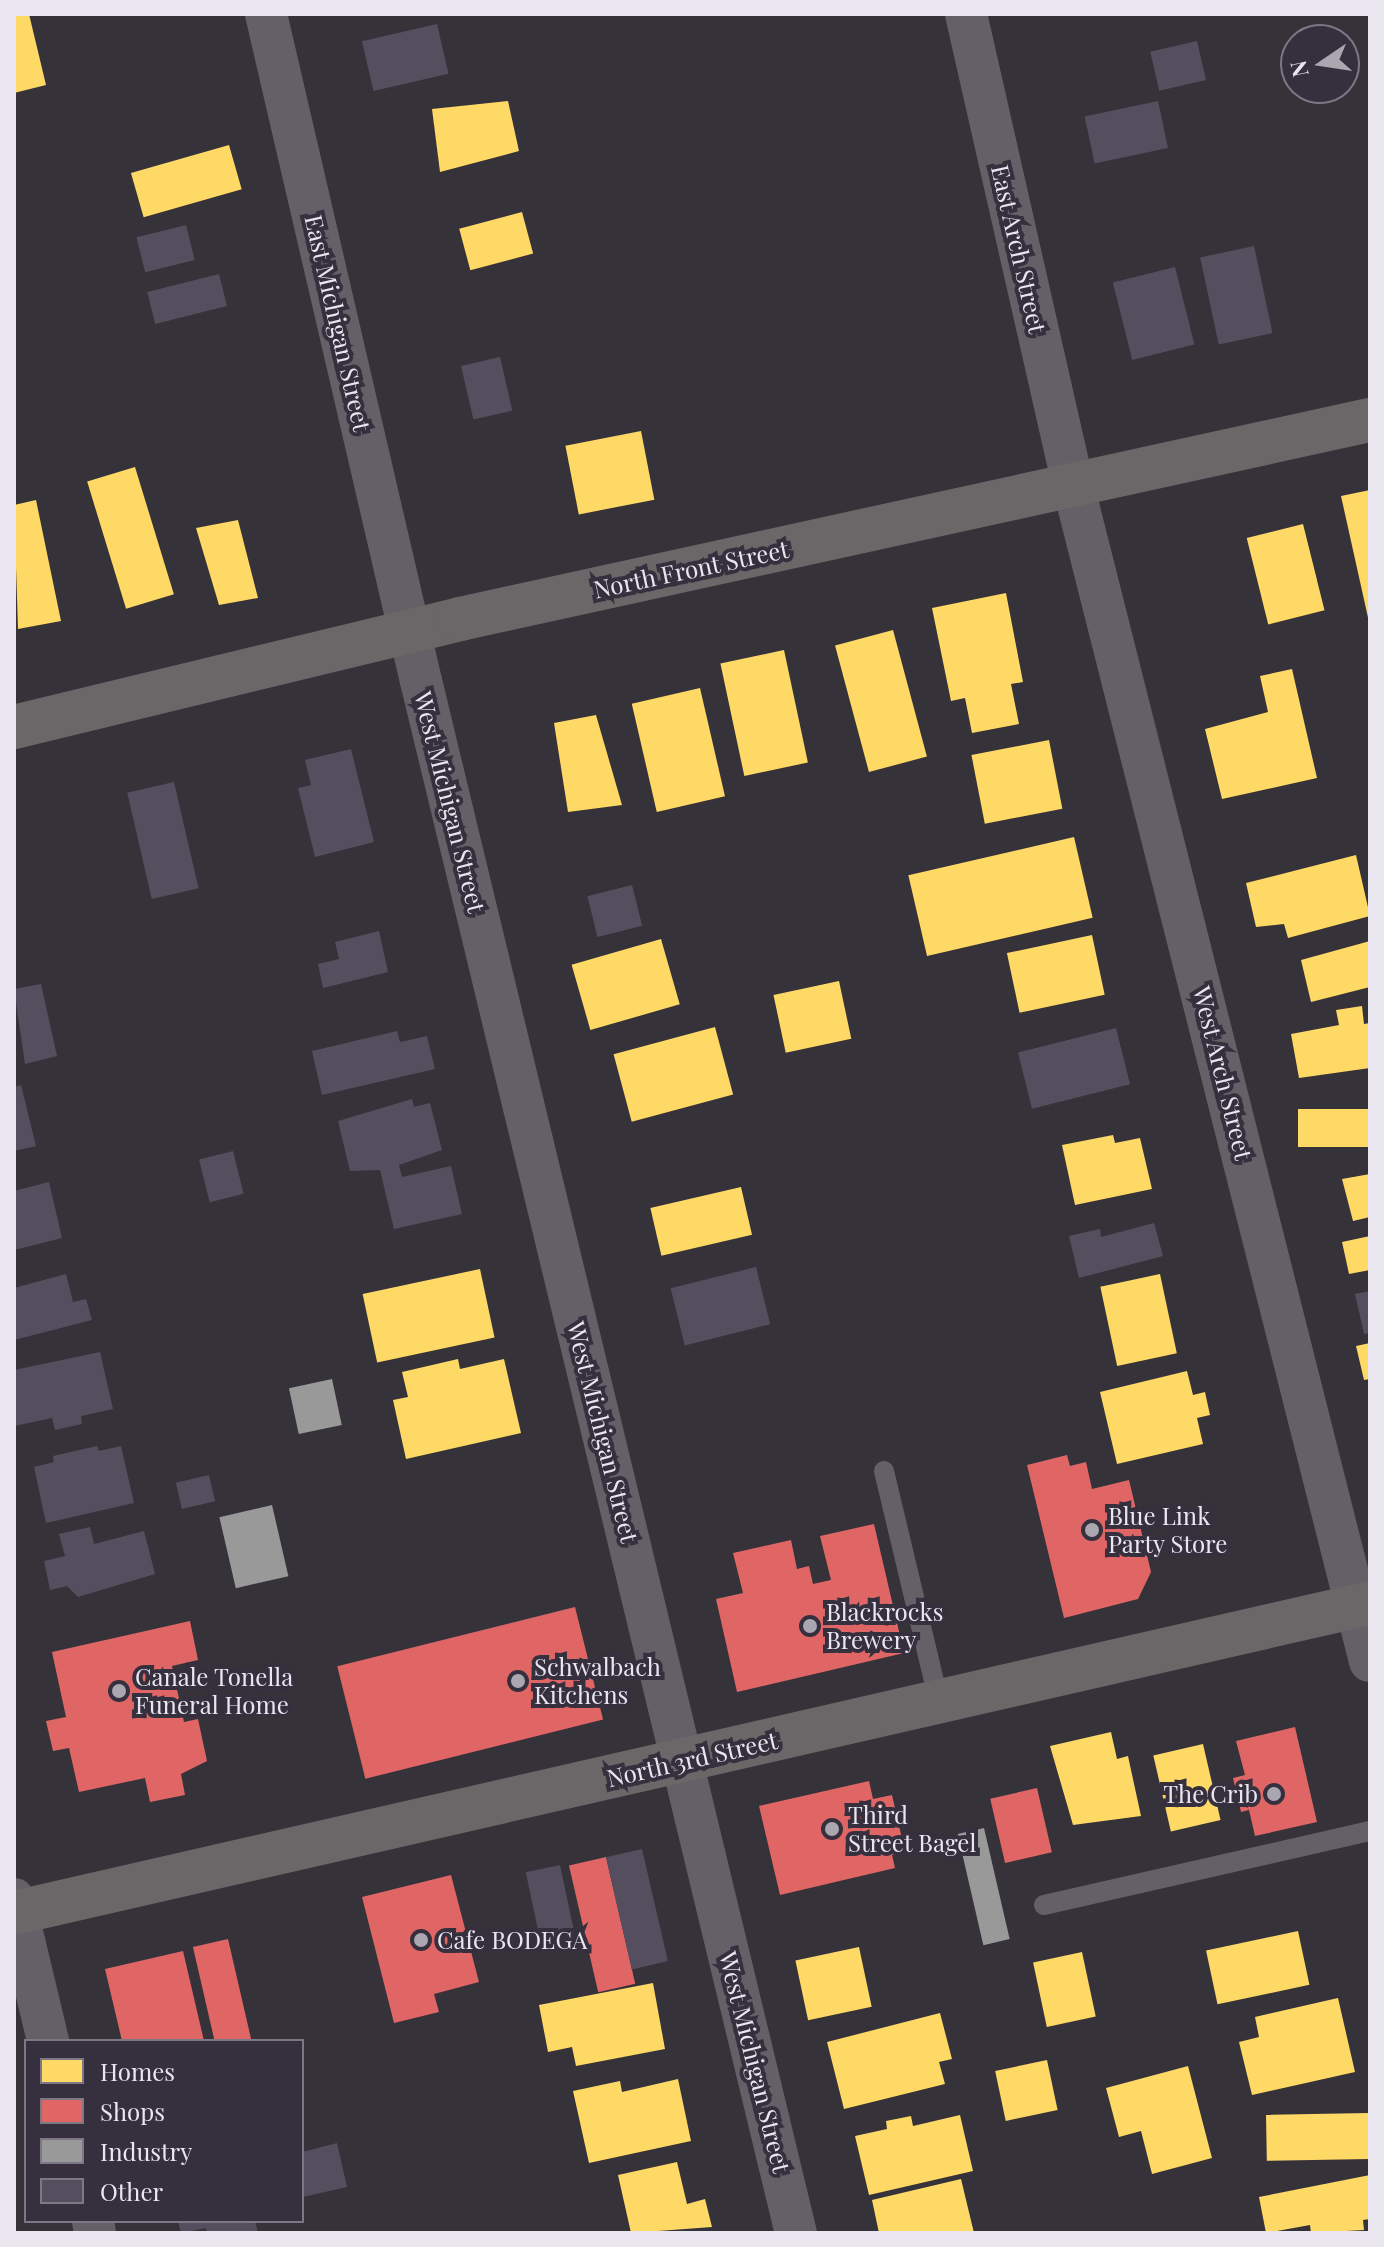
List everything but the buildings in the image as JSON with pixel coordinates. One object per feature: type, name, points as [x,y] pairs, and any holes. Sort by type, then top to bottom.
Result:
[{"type":"street","name":"East Michigan Street","points":[[266,14],[409,631]]},
{"type":"street","name":"East Arch Street","points":[[966,14],[1073,485]]},
{"type":"street","name":"North Front Street","points":[[14,727],[409,631],[1370,420]]},
{"type":"street","name":"West Arch Street","points":[[1073,485],[1364,1604],[1370,1661]]},
{"type":"street","name":"West Michigan Street","points":[[409,631],[796,2233]]},
{"type":"street","name":"North 3rd Street","points":[[15,1908],[682,1762],[1364,1604]]},
{"type":"street","points":[[15,1908],[48,2039]]},
{"type":"lane","points":[[884,1471],[939,1702]]},
{"type":"lane","points":[[1044,1905],[1370,1831]]},
{"type":"place","name":"Blue Link Party Store","points":[[1092,1530]]},
{"type":"place","name":"Blackrocks Brewery","points":[[810,1626]]},
{"type":"place","name":"Schwalbach Kitchens","points":[[518,1681]]},
{"type":"place","name":"Canale Tonella Funeral Home","points":[[119,1691]]},
{"type":"place","name":"The Crib","points":[[1274,1794]]},
{"type":"place","name":"Third Street Bagel","points":[[832,1829]]},
{"type":"place","name":"Cafe BODEGA","points":[[421,1940]]}]
